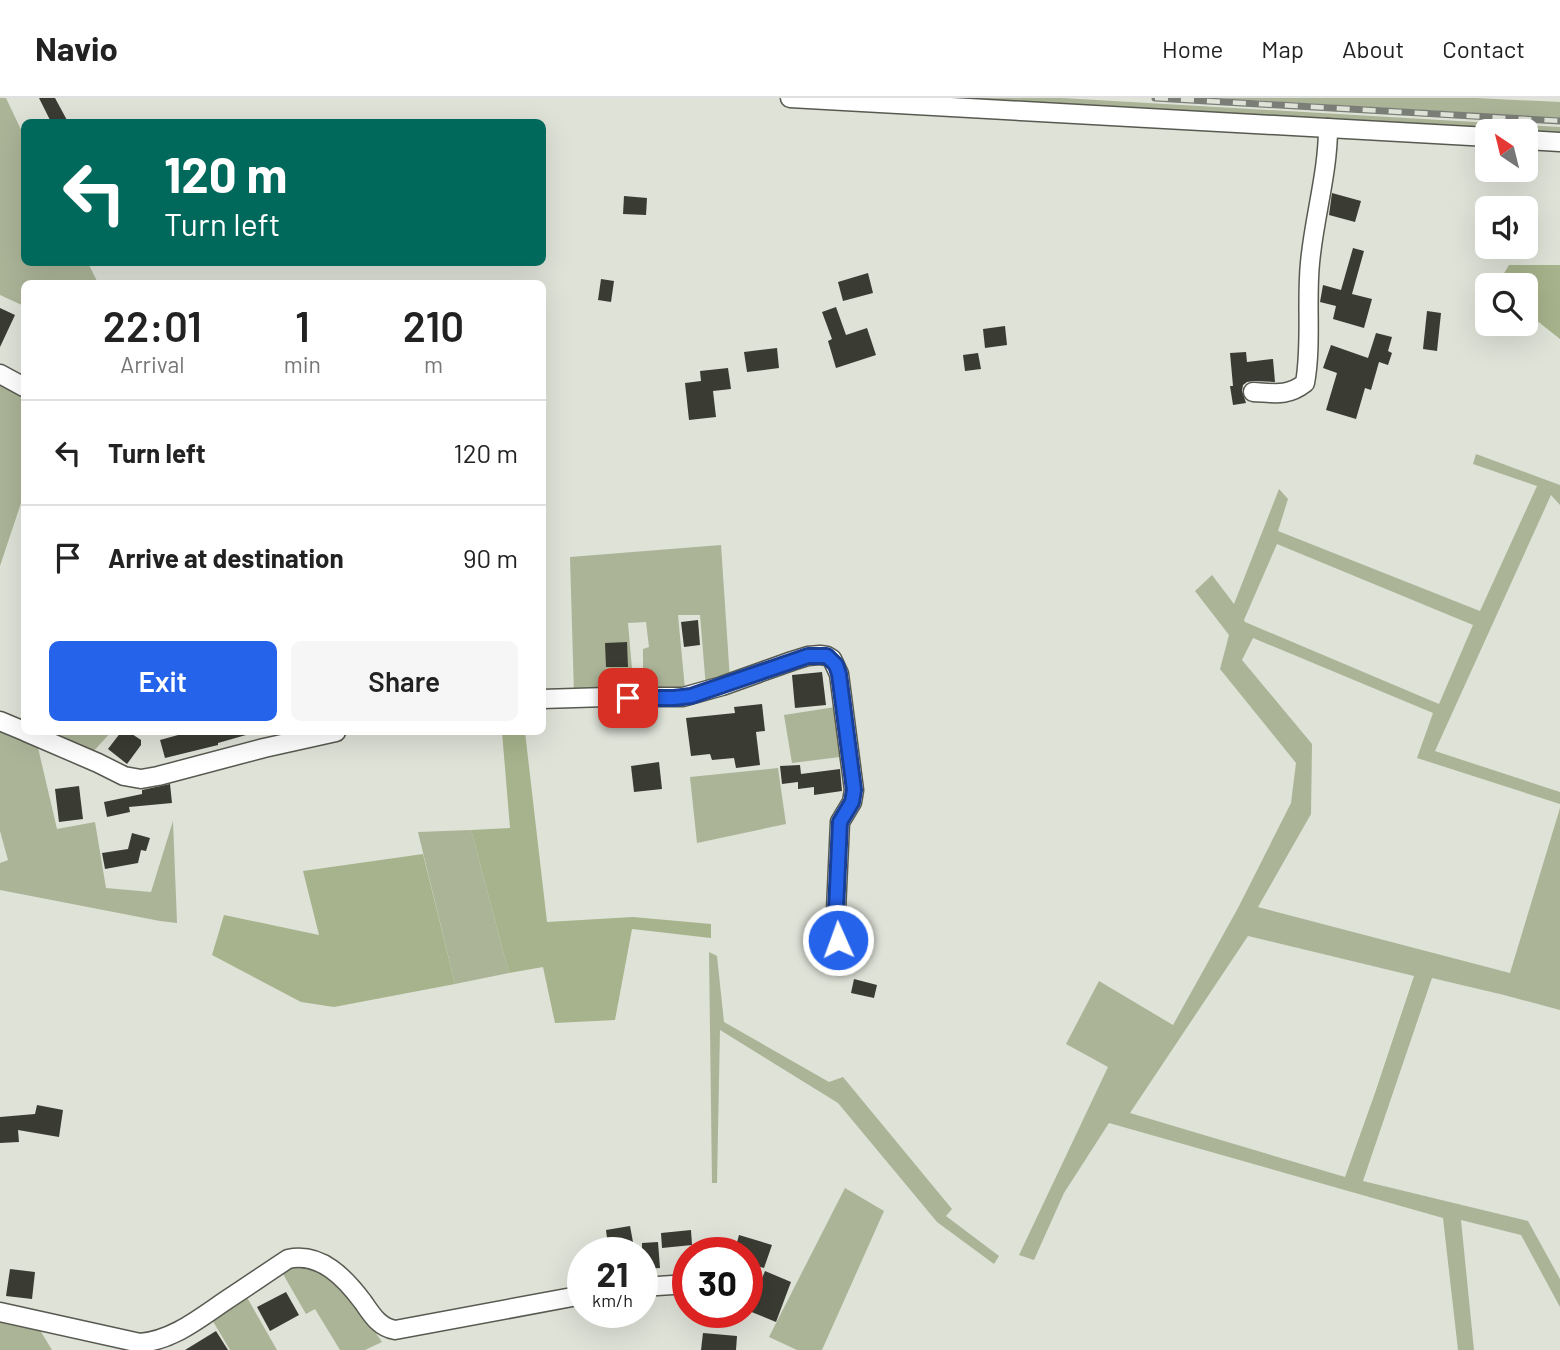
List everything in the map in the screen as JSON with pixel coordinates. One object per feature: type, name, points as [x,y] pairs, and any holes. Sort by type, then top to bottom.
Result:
[{"type":"street","points":[[790,98],[1475,136]]},
{"type":"street","points":[[1253,392],[1283,393],[1295,390],[1305,383],[1308,365],[1309,264],[1328,128]]},
{"type":"street","points":[[1538,141],[1560,142]]},
{"type":"street","points":[[0,374],[21,385]]},
{"type":"street","points":[[546,699],[683,697],[808,656],[827,656],[832,659],[841,688],[854,790],[852,802],[840,822],[835,932],[841,948]]},
{"type":"street","points":[[0,721],[21,729]]},
{"type":"street","points":[[34,735],[124,776],[141,779],[324,735]]},
{"type":"street","points":[[0,1312],[141,1343],[154,1342],[196,1321],[288,1259],[298,1257],[332,1268],[359,1296],[381,1325],[388,1329],[396,1330],[567,1298]]},
{"type":"green space","points":[[0,98],[6,98],[21,130],[21,266],[90,266],[96,280],[21,280],[21,305],[0,295]]},
{"type":"green space","points":[[904,98],[1062,98],[1475,122],[1475,130]]},
{"type":"green space","points":[[1216,98],[1476,98],[1560,102],[1560,118]]},
{"type":"green space","points":[[1538,126],[1560,127],[1560,137],[1538,136]]},
{"type":"green space","points":[[1509,265],[1560,265],[1560,339],[1538,322],[1538,273],[1504,273]]},
{"type":"green space","points":[[0,382],[21,394],[21,503],[0,566]]},
{"type":"green space","points":[[1476,454],[1560,485],[1560,505],[1551,495],[1435,751],[1560,792],[1560,804],[1417,758],[1433,713],[1253,638],[1242,660],[1312,744],[1311,814],[1258,907],[1510,973],[1560,808],[1560,1010],[1432,978],[1363,1181],[1528,1221],[1560,1279],[1560,1307],[1521,1235],[1461,1220],[1474,1350],[1458,1350],[1443,1218],[1109,1123],[1064,1193],[1034,1260],[1019,1255],[1108,1067],[1066,1044],[1099,981],[1173,1025],[1238,908],[1291,803],[1296,763],[1220,669],[1229,635],[1195,591],[1212,575],[1234,604],[1279,489],[1288,499],[1278,531],[1480,611],[1537,486],[1473,464]],"holes":[[[1277,544],[1473,625],[1439,704],[1245,622]],[[1248,936],[1414,976],[1345,1177],[1130,1113]]]},
{"type":"green space","points":[[721,545],[730,680],[706,688],[700,615],[678,615],[685,689],[643,690],[643,649],[649,647],[646,622],[628,623],[634,691],[574,695],[570,557]]},
{"type":"green space","points":[[848,705],[856,755],[792,763],[784,715]]},
{"type":"green space","points":[[0,723],[21,732],[21,735],[36,739],[57,829],[95,822],[106,888],[151,892],[173,821],[177,923],[0,890],[0,863],[8,860],[0,831]]},
{"type":"green space","points":[[53,735],[108,735],[91,754]]},
{"type":"green space","points":[[502,735],[525,735],[547,922],[633,917],[711,924],[711,938],[632,929],[615,1020],[555,1023],[543,967],[509,973],[471,830],[510,828]]},
{"type":"green space","points":[[778,768],[786,824],[697,843],[690,777]]},
{"type":"green space","points":[[471,830],[509,973],[455,984],[418,832]]},
{"type":"green space","points":[[423,854],[455,984],[334,1007],[301,1002],[212,955],[224,915],[319,935],[303,871]]},
{"type":"green space","points":[[709,952],[717,956],[724,1022],[829,1082],[843,1077],[952,1209],[946,1216],[999,1256],[994,1264],[937,1222],[838,1103],[720,1030],[717,1183],[712,1183]]},
{"type":"green space","points":[[845,1188],[884,1211],[822,1350],[797,1350],[769,1337]]},
{"type":"green space","points":[[308,1266],[326,1272],[348,1292],[382,1342],[365,1350],[340,1350],[315,1309],[306,1314],[283,1274],[291,1268]]},
{"type":"green space","points":[[245,1294],[277,1350],[230,1350],[211,1318]]},
{"type":"green space","points":[[0,1316],[35,1322],[52,1350],[0,1350]]},
{"type":"building","points":[[39,98],[55,98],[66,119],[50,119]]},
{"type":"building","points":[[1332,193],[1361,201],[1355,222],[1329,215]]},
{"type":"building","points":[[624,196],[647,198],[646,215],[623,214]]},
{"type":"building","points":[[1353,248],[1364,251],[1352,294],[1372,299],[1364,328],[1333,319],[1336,306],[1320,302],[1323,285],[1341,290]]},
{"type":"building","points":[[868,273],[873,293],[843,301],[838,282]]},
{"type":"building","points":[[601,279],[614,281],[611,302],[598,300]]},
{"type":"building","points":[[836,307],[846,335],[867,328],[876,355],[836,368],[828,341],[832,339],[822,312]]},
{"type":"building","points":[[0,308],[15,315],[0,347]]},
{"type":"building","points":[[1427,311],[1441,313],[1437,351],[1423,349]]},
{"type":"building","points":[[1005,326],[1007,345],[985,348],[983,329]]},
{"type":"building","points":[[1376,333],[1392,337],[1388,351],[1392,353],[1388,365],[1379,362],[1371,390],[1365,388],[1356,419],[1326,410],[1337,373],[1323,368],[1331,345],[1368,358]]},
{"type":"building","points":[[777,348],[779,368],[747,372],[744,352]]},
{"type":"building","points":[[1246,352],[1247,362],[1273,359],[1275,382],[1247,382],[1242,391],[1246,403],[1233,405],[1230,353]]},
{"type":"building","points":[[978,353],[981,369],[965,371],[963,355]]},
{"type":"building","points":[[728,368],[731,389],[713,391],[716,417],[689,420],[685,383],[701,381],[700,371]]},
{"type":"building","points":[[698,620],[700,645],[684,647],[681,622]]},
{"type":"building","points":[[627,642],[628,667],[606,667],[605,643]]},
{"type":"building","points":[[822,672],[826,705],[795,708],[792,675]]},
{"type":"building","points":[[762,704],[765,731],[756,732],[760,765],[736,768],[734,758],[712,760],[710,754],[691,756],[686,718],[735,713],[734,707]]},
{"type":"building","points":[[119,735],[134,735],[141,740],[141,745],[127,764],[108,749]]},
{"type":"building","points":[[178,735],[246,735],[165,758],[160,740]]},
{"type":"building","points":[[659,762],[662,789],[634,792],[631,766]]},
{"type":"building","points":[[800,765],[801,774],[840,769],[842,791],[814,795],[814,787],[798,789],[798,782],[782,784],[780,766]]},
{"type":"building","points":[[170,784],[172,803],[129,807],[130,812],[107,817],[104,802],[142,794],[142,790]]},
{"type":"building","points":[[79,786],[83,819],[59,822],[55,789]]},
{"type":"building","points":[[132,833],[150,838],[146,851],[141,850],[138,863],[105,869],[102,853],[128,849]]},
{"type":"building","points":[[854,979],[877,985],[874,998],[851,993]]},
{"type":"building","points":[[37,1105],[63,1110],[59,1137],[18,1130],[19,1142],[0,1143],[0,1117],[35,1114]]},
{"type":"building","points":[[630,1226],[632,1237],[607,1237],[606,1230]]},
{"type":"building","points":[[691,1230],[691,1237],[672,1237],[672,1247],[662,1248],[661,1233]]},
{"type":"building","points":[[763,1242],[772,1245],[763,1268]]},
{"type":"building","points":[[10,1269],[35,1272],[32,1299],[6,1296]]},
{"type":"building","points":[[765,1271],[791,1282],[776,1322],[763,1317]]},
{"type":"building","points":[[286,1292],[299,1315],[270,1331],[257,1307]]},
{"type":"building","points":[[216,1331],[228,1350],[185,1350]]},
{"type":"building","points":[[703,1333],[737,1336],[736,1350],[701,1350]]},
{"type":"railway","points":[[1155,98],[1560,121]]},
{"type":"route","points":[[628,698],[691,696],[808,656],[820,655],[832,659],[839,674],[854,790],[852,802],[840,822],[835,932],[838,940]]}]
